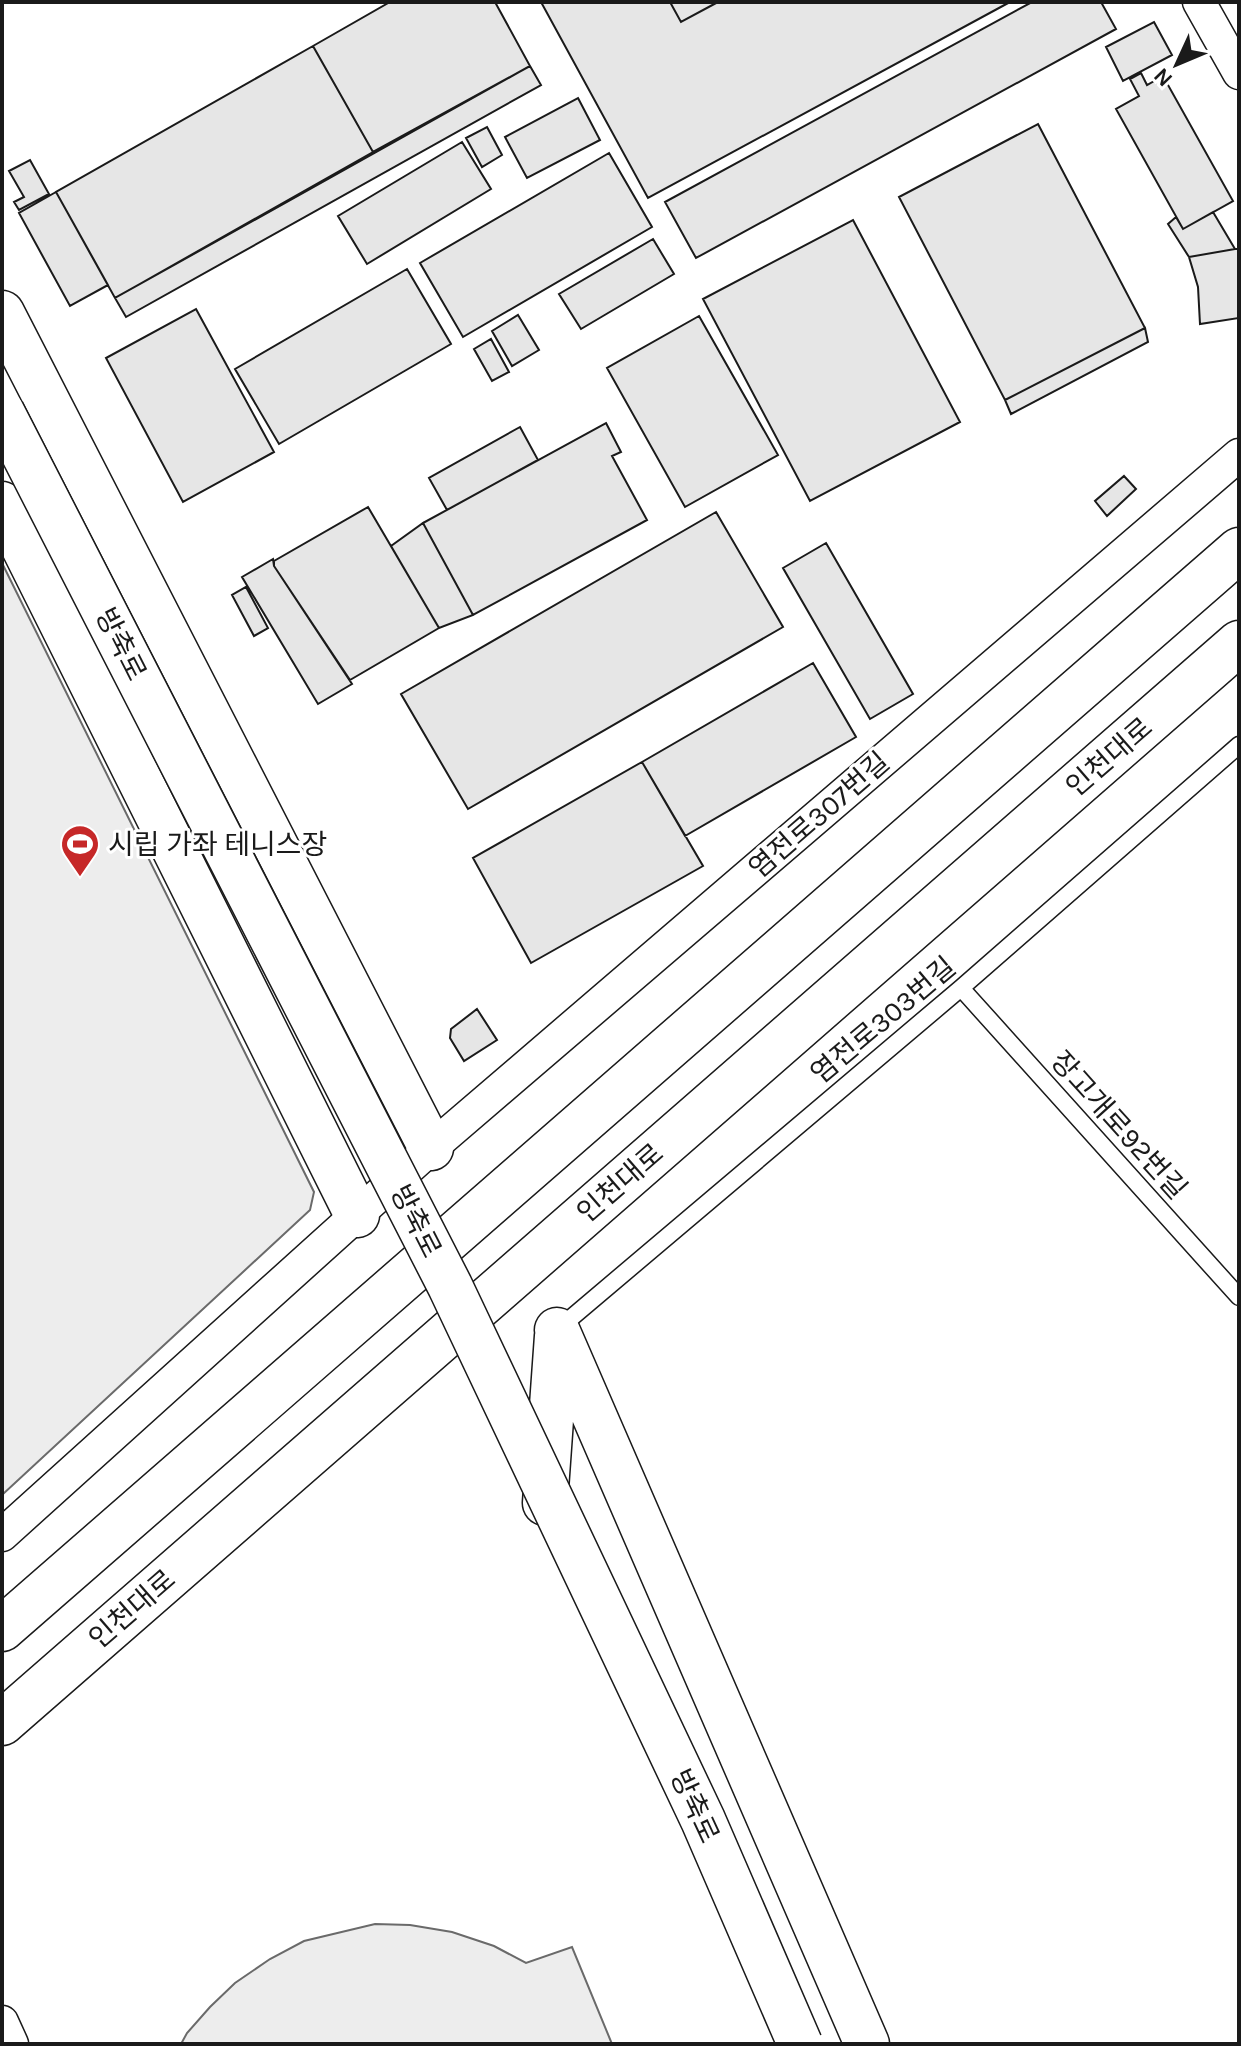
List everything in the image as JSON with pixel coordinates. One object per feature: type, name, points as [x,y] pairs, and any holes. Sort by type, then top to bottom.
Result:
[{"type":"main road","points":[[2,313],[416,1163]]},
{"type":"main road","name":"방축로","points":[[2,412],[450,1286],[703,1820],[800,2044]]},
{"type":"main road","points":[[2,504],[357,1215]]},
{"type":"main road","points":[[2,1629],[1239,550]]},
{"type":"main road","name":"인천대로","points":[[2,1723],[1239,643]]},
{"type":"main road","points":[[557,1330],[544,1528],[687,1832],[777,2044]]},
{"type":"main road","points":[[557,1330],[867,2044]]},
{"type":"street","points":[[1199,2],[1239,73]]},
{"type":"street","name":"염전로307번길","points":[[2,1535],[416,1163],[1239,455]]},
{"type":"street","points":[[2,2022],[12,2044]]},
{"type":"lane","name":"염전로303번길","points":[[557,1330],[961,988],[1239,745]]},
{"type":"lane","name":"장고개로92번길","points":[[961,988],[1239,1297]]},
{"type":"shaded area","name":"시립 가좌 테니스장","points":[[2,563],[314,1192],[310,1210],[2,1495]]},
{"type":"shaded area","points":[[375,1924],[410,1925],[452,1932],[494,1946],[526,1963],[572,1947],[612,2044],[181,2044],[210,2007],[235,1983],[270,1959],[304,1941]]},
{"type":"building","points":[[390,2],[495,2],[530,66],[373,152],[313,46]]},
{"type":"building","points":[[541,2],[670,2],[681,22],[718,2],[1010,2],[648,198]]},
{"type":"building","points":[[670,2],[718,2],[681,22]]},
{"type":"building","points":[[1032,2],[1101,2],[1116,29],[696,258],[665,202]]},
{"type":"building","points":[[1154,22],[1172,55],[1123,81],[1106,47]]},
{"type":"building","points":[[313,46],[373,152],[115,298],[56,192]]},
{"type":"building","points":[[530,66],[541,85],[126,317],[115,298]]},
{"type":"building","points":[[1141,73],[1147,85],[1163,76],[1233,201],[1183,229],[1116,109],[1139,96],[1130,79]]},
{"type":"building","points":[[578,98],[600,140],[527,178],[505,137]]},
{"type":"building","points":[[1038,124],[1145,328],[1005,400],[899,197]]},
{"type":"building","points":[[487,127],[502,155],[482,167],[466,138]]},
{"type":"building","points":[[462,142],[491,189],[367,264],[338,216]]},
{"type":"building","points":[[609,153],[652,227],[463,337],[420,263]]},
{"type":"building","points":[[30,160],[49,194],[19,210],[14,202],[24,197],[9,171]]},
{"type":"building","points":[[56,192],[108,285],[70,306],[19,213]]},
{"type":"building","points":[[1213,212],[1235,249],[1189,257],[1168,224],[1176,217],[1183,229]]},
{"type":"building","points":[[853,220],[960,422],[810,501],[703,299]]},
{"type":"building","points":[[653,239],[674,274],[581,329],[559,294]]},
{"type":"building","points":[[1239,249],[1239,318],[1200,324],[1198,287],[1189,257]]},
{"type":"building","points":[[407,269],[451,344],[279,444],[235,369]]},
{"type":"building","points":[[196,309],[274,452],[183,502],[106,358]]},
{"type":"building","points":[[518,315],[539,350],[512,366],[492,331]]},
{"type":"building","points":[[699,316],[778,455],[685,507],[607,368]]},
{"type":"building","points":[[1145,328],[1148,342],[1011,414],[1005,400]]},
{"type":"building","points":[[491,339],[509,372],[492,381],[474,349]]},
{"type":"building","points":[[606,423],[621,452],[612,456],[647,520],[473,615],[423,523]]},
{"type":"building","points":[[520,427],[538,460],[447,510],[429,478]]},
{"type":"building","points":[[1124,476],[1136,489],[1107,516],[1095,501]]},
{"type":"building","points":[[368,507],[439,628],[350,680],[274,566],[274,561]]},
{"type":"building","points":[[716,512],[783,627],[468,809],[401,694]]},
{"type":"building","points":[[423,523],[473,615],[439,628],[391,546]]},
{"type":"building","points":[[826,543],[913,694],[870,719],[783,568]]},
{"type":"building","points":[[273,559],[274,566],[352,684],[318,704],[242,577]]},
{"type":"building","points":[[246,587],[268,628],[254,636],[232,595]]},
{"type":"building","points":[[813,663],[856,737],[685,836],[642,762]]},
{"type":"building","points":[[642,762],[703,866],[531,963],[473,858]]},
{"type":"building","points":[[477,1009],[497,1040],[464,1061],[450,1038],[451,1029]]},
{"type":"place","name":"시립 가좌 테니스장","points":[[80,878]]}]
